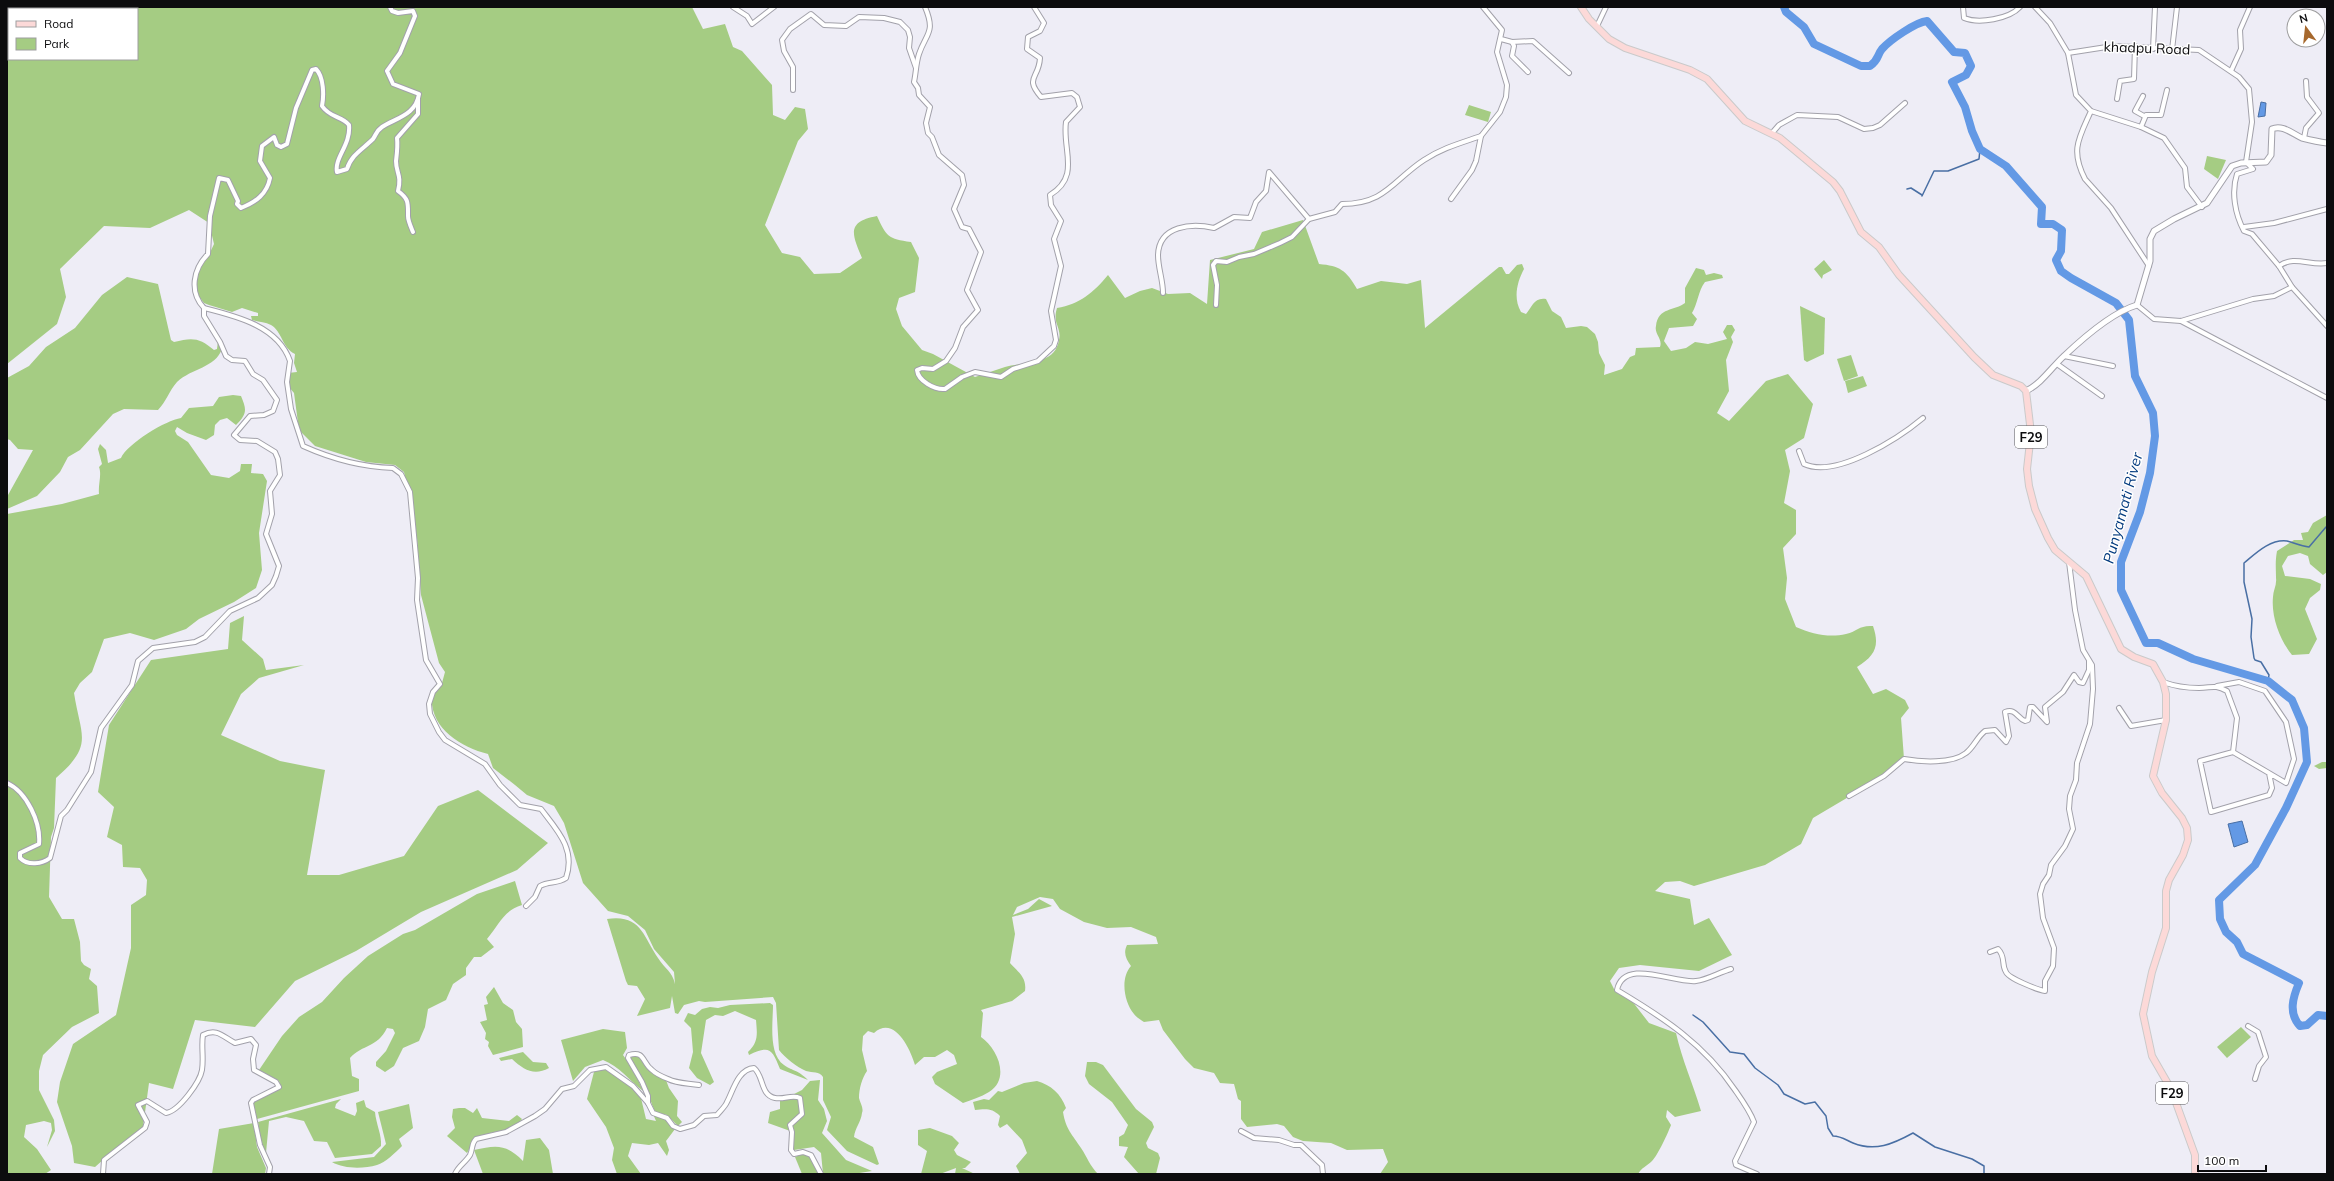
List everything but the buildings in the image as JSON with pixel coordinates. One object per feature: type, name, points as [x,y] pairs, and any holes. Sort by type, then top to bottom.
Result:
[{"type":"main road","points":[[1581,7],[1589,19],[1609,39],[1625,48],[1690,70],[1707,79],[1745,122],[1772,133],[1780,138],[1833,182],[1840,191],[1861,232],[1879,247],[1899,275],[1974,357],[1993,375],[2021,386],[2026,391]]},
{"type":"main road","name":"F29","points":[[2026,391],[2032,433],[2027,464],[2029,486],[2035,509],[2051,544],[2086,576],[2121,649],[2134,657],[2153,664],[2163,682],[2166,694],[2166,720],[2153,776],[2162,793],[2182,818],[2187,828],[2188,840],[2183,855],[2169,880],[2166,891],[2166,928],[2152,972],[2143,1014],[2152,1056],[2171,1089],[2195,1155],[2195,1174]]},
{"type":"street","points":[[390,7],[392,11],[398,13],[413,11],[415,16],[400,53],[387,71],[393,84],[419,94],[418,114],[397,138],[398,153],[396,163],[401,179],[398,191],[407,198],[410,206],[408,217],[413,232]]},
{"type":"street","points":[[732,7],[747,16],[752,24],[774,7]]},
{"type":"street","points":[[925,7],[930,17],[930,36],[919,53],[914,82],[918,88],[919,94],[930,107],[930,116],[926,123],[928,133],[932,137],[940,155],[962,175],[964,185],[954,210],[962,227],[969,229],[981,252],[967,290],[978,310],[963,327],[955,348],[946,361],[933,369],[922,368],[917,370],[921,380],[937,388],[945,390],[970,374],[980,372],[994,377],[1001,377],[1013,369],[1038,361],[1054,346],[1056,340],[1052,311],[1061,266],[1054,239],[1060,221],[1051,205],[1050,195],[1059,189],[1069,174],[1066,122],[1080,107],[1077,97],[1072,93],[1041,97],[1033,87],[1032,78],[1039,67],[1040,58],[1027,49],[1028,37],[1040,31],[1044,23],[1034,7]]},
{"type":"street","points":[[1450,199],[1472,170],[1476,161],[1481,136],[1500,112],[1508,90],[1497,52],[1502,30],[1483,7]]},
{"type":"street","points":[[1597,26],[1606,7]]},
{"type":"street","points":[[1963,7],[1964,18],[1985,22],[2013,13],[2020,7]]},
{"type":"street","points":[[2035,7],[2050,23],[2068,53],[2076,95],[2091,111],[2140,127],[2159,135],[2168,142],[2187,172],[2188,187],[2202,208]]},
{"type":"street","points":[[2152,49],[2155,7]]},
{"type":"street","points":[[2172,50],[2178,7]]},
{"type":"street","points":[[2231,71],[2241,49],[2240,30],[2250,7]]},
{"type":"street","points":[[793,90],[793,67],[786,56],[782,40],[790,29],[810,14],[824,25],[846,26],[859,17],[884,18],[900,22],[908,30],[910,37],[909,48],[916,68]]},
{"type":"street","points":[[1501,39],[1512,42],[1533,41],[1569,73]]},
{"type":"street","points":[[1512,42],[1514,46],[1512,56],[1528,72]]},
{"type":"street","points":[[2117,99],[2120,81],[2134,79],[2135,46]]},
{"type":"street","name":"khadpu Road","points":[[2068,53],[2097,47],[2135,46],[2152,49],[2199,50],[2231,71],[2246,83],[2251,95],[2252,124],[2246,162],[2253,169],[2240,172],[2233,185],[2236,207],[2243,227]]},
{"type":"street","points":[[418,98],[414,108],[408,114],[375,133],[373,139],[354,156],[347,169],[337,172],[339,157],[349,139],[349,125],[346,121],[328,114],[322,106],[323,92],[320,73],[316,70],[312,70],[296,108],[287,144],[281,147],[277,145],[274,137],[262,146],[260,161],[270,178],[266,190],[258,200],[241,208],[237,204],[238,201],[235,191],[228,180],[218,178],[210,216],[208,254],[200,262],[194,286],[198,301],[204,308],[250,322],[276,339],[283,346],[290,361],[286,374],[292,409],[303,446],[333,458],[376,468],[393,468],[404,479],[410,492],[418,578],[417,600],[426,660],[440,684],[433,692],[428,704],[434,724],[445,740],[485,764],[500,784],[520,805],[541,808],[562,835],[567,848],[569,870],[566,878],[555,884],[548,883],[540,886],[535,897],[526,906]]},
{"type":"street","points":[[2304,138],[2306,128],[2319,113],[2307,97],[2306,81]]},
{"type":"street","points":[[2143,96],[2136,111],[2144,116],[2161,115],[2167,90]]},
{"type":"street","points":[[1772,133],[1779,126],[1797,115],[1840,118],[1864,129],[1873,128],[1880,125],[1906,103]]},
{"type":"street","points":[[2091,111],[2077,144],[2077,159],[2080,169],[2085,179],[2128,232],[2149,266]]},
{"type":"street","points":[[2140,127],[2144,116]]},
{"type":"street","points":[[2026,391],[2036,386],[2064,356],[2118,314],[2135,305],[2149,266],[2150,239],[2154,231],[2174,219],[2202,208],[2212,198],[2222,179],[2232,166],[2246,162],[2266,162],[2270,158],[2271,133],[2274,127],[2288,130],[2304,138],[2327,143]]},
{"type":"street","points":[[1216,305],[1217,284],[1214,262],[1227,262],[1239,257],[1254,254],[1292,237],[1309,219],[1335,212],[1342,204],[1354,204],[1381,196],[1413,168],[1434,154],[1449,146],[1481,136]]},
{"type":"street","points":[[1163,293],[1162,273],[1158,256],[1161,244],[1165,239],[1177,228],[1185,225],[1201,224],[1214,228],[1234,217],[1250,218],[1256,202],[1266,191],[1269,172],[1309,219]]},
{"type":"street","points":[[2327,209],[2274,223],[2243,227],[2244,231],[2252,234],[2279,266],[2292,287],[2327,326]]},
{"type":"street","points":[[2279,266],[2286,261],[2294,260],[2305,263],[2327,264]]},
{"type":"street","points":[[2135,305],[2154,319],[2181,321],[2253,299],[2274,296],[2292,287]]},
{"type":"street","points":[[7,783],[23,797],[31,810],[39,838],[39,844],[20,853],[20,858],[26,862],[43,863],[50,858],[61,816],[67,810],[90,772],[102,728],[132,685],[138,661],[153,648],[194,642],[205,637],[230,610],[258,598],[272,585],[276,576],[279,566],[266,534],[272,514],[270,491],[280,475],[278,459],[275,452],[257,441],[240,440],[234,435],[250,416],[264,415],[273,411],[277,400],[265,383],[253,374],[245,361],[232,360],[226,356],[220,342],[204,316],[204,308]]},
{"type":"street","points":[[2181,321],[2327,398]]},
{"type":"street","points":[[2064,356],[2113,366]]},
{"type":"street","points":[[2057,364],[2102,396]]},
{"type":"street","points":[[1799,451],[1799,456],[1804,464],[1810,467],[1850,461],[1885,446],[1903,435],[1923,418]]},
{"type":"street","points":[[1990,952],[1998,949],[2002,953],[2004,967],[2009,977],[2045,992],[2045,981],[2053,966],[2054,948],[2043,918],[2040,894],[2043,884],[2049,875],[2051,865],[2065,846],[2073,829],[2068,809],[2070,796],[2076,780],[2077,763],[2090,724],[2093,674],[2089,660],[2083,650],[2074,610],[2069,562]]},
{"type":"street","points":[[1849,796],[1884,776],[1904,759],[1940,760],[1961,756],[1967,752],[1985,731],[1995,730],[2006,742],[2009,736],[2005,712],[2010,710],[2017,713],[2025,721],[2028,720],[2030,707],[2034,706],[2047,722],[2045,707],[2063,692],[2074,675],[2079,682],[2083,683],[2089,670],[2089,660]]},
{"type":"street","points":[[2163,682],[2173,685],[2199,688],[2239,682],[2265,691],[2286,722],[2294,759],[2286,782],[2234,752],[2200,762],[2211,812],[2269,795],[2272,788],[2269,773],[2234,752]]},
{"type":"street","points":[[2217,686],[2227,691],[2237,718],[2234,752]]},
{"type":"street","points":[[2119,708],[2131,726],[2166,720]]},
{"type":"street","points":[[1731,968],[1696,982],[1640,973],[1628,976],[1618,984],[1617,990],[1665,1019],[1678,1031],[1688,1036],[1725,1075],[1754,1122],[1737,1155],[1735,1161],[1736,1166],[1756,1174]]},
{"type":"street","points":[[2248,1026],[2258,1032],[2266,1057],[2259,1066],[2255,1079]]},
{"type":"street","points":[[103,1174],[104,1160],[145,1128],[147,1122],[140,1111],[138,1105],[140,1102],[147,1101],[166,1113],[175,1110],[180,1106],[200,1078],[203,1058],[202,1039],[203,1035],[211,1031],[219,1032],[235,1043],[251,1039],[256,1045],[253,1059],[254,1070],[276,1082],[279,1087],[253,1100],[251,1103],[260,1144],[270,1167],[269,1174]]},
{"type":"street","points":[[648,1103],[647,1091],[628,1058],[629,1055],[639,1054],[643,1056],[652,1070],[669,1079],[680,1083],[699,1085]]},
{"type":"street","points":[[455,1174],[457,1169],[470,1154],[472,1142],[476,1139],[506,1132],[535,1116],[545,1109],[559,1092],[574,1086],[590,1070],[606,1067],[611,1069],[620,1078],[633,1086],[648,1103],[653,1113],[667,1118],[676,1128],[687,1129],[704,1116],[717,1115],[727,1102],[735,1083],[745,1071],[754,1068],[768,1094],[776,1099],[794,1096],[800,1098],[802,1114],[790,1125],[792,1132],[791,1150],[794,1154],[804,1152],[811,1155],[821,1174]]},
{"type":"street","points":[[1241,1131],[1254,1138],[1279,1140],[1294,1145],[1301,1145],[1322,1165],[1323,1174]]},
{"type":"green space","points":[[7,7],[692,7],[703,29],[725,24],[733,47],[742,51],[772,85],[773,115],[785,120],[795,107],[805,109],[808,129],[798,141],[765,225],[782,253],[800,257],[814,274],[840,273],[862,258],[854,236],[856,226],[860,222],[877,216],[883,228],[889,235],[893,238],[911,242],[919,258],[915,292],[899,298],[896,309],[902,326],[922,350],[933,354],[975,377],[1005,367],[1045,359],[1056,348],[1060,336],[1056,322],[1057,308],[1073,304],[1086,297],[1108,275],[1125,298],[1140,291],[1152,288],[1168,294],[1190,293],[1207,304],[1210,260],[1254,249],[1262,232],[1303,220],[1319,264],[1332,266],[1342,270],[1346,273],[1357,289],[1381,281],[1407,284],[1421,280],[1425,328],[1499,267],[1502,267],[1506,274],[1509,274],[1517,265],[1522,264],[1524,269],[1519,279],[1517,290],[1517,301],[1521,312],[1526,314],[1536,301],[1546,299],[1552,311],[1561,317],[1566,328],[1581,326],[1587,327],[1595,334],[1598,342],[1599,353],[1605,365],[1604,375],[1622,369],[1630,357],[1635,355],[1636,348],[1660,347],[1661,344],[1656,332],[1657,320],[1663,312],[1681,306],[1685,303],[1685,288],[1696,268],[1704,270],[1706,275],[1714,273],[1722,275],[1723,278],[1705,282],[1699,293],[1692,313],[1697,319],[1693,326],[1669,328],[1664,341],[1671,351],[1686,348],[1695,342],[1708,344],[1727,339],[1723,332],[1727,325],[1732,325],[1735,330],[1731,337],[1733,342],[1726,360],[1729,391],[1717,413],[1729,421],[1766,381],[1788,374],[1813,404],[1804,438],[1785,450],[1790,471],[1784,503],[1796,510],[1796,534],[1783,548],[1787,578],[1785,599],[1796,627],[1808,632],[1833,636],[1850,633],[1865,626],[1873,626],[1876,645],[1868,659],[1857,667],[1873,694],[1886,689],[1905,700],[1909,708],[1901,718],[1904,759],[1884,776],[1813,818],[1801,844],[1765,865],[1694,886],[1680,881],[1665,882],[1655,891],[1690,899],[1694,925],[1709,918],[1732,955],[1699,971],[1640,965],[1619,968],[1610,981],[1614,989],[1632,1001],[1649,1023],[1676,1033],[1681,1053],[1701,1111],[1675,1117],[1667,1110],[1666,1117],[1671,1125],[1668,1133],[1654,1158],[1638,1174],[1380,1174],[1388,1162],[1383,1149],[1347,1150],[1331,1143],[1303,1141],[1293,1137],[1284,1126],[1277,1124],[1247,1127],[1241,1119],[1241,1101],[1238,1099],[1234,1084],[1220,1083],[1214,1073],[1194,1068],[1185,1059],[1163,1030],[1159,1020],[1144,1022],[1136,1016],[1128,1003],[1124,983],[1125,977],[1131,966],[1125,951],[1127,945],[1158,944],[1156,937],[1131,927],[1107,928],[1084,922],[1060,909],[1053,899],[1040,897],[1017,907],[1013,915],[1028,909],[1039,899],[1052,906],[1012,917],[1015,934],[1010,963],[1023,978],[1025,982],[1025,991],[1012,1001],[981,1010],[983,1013],[981,1037],[992,1048],[999,1063],[1000,1071],[996,1086],[989,1092],[963,1103],[935,1084],[932,1077],[937,1072],[957,1064],[954,1055],[947,1050],[935,1057],[924,1057],[915,1065],[905,1043],[894,1031],[888,1028],[881,1029],[874,1033],[868,1031],[863,1036],[862,1050],[867,1071],[860,1087],[859,1098],[862,1111],[854,1137],[873,1147],[879,1164],[877,1165],[847,1151],[827,1130],[831,1117],[823,1100],[823,1077],[818,1073],[806,1071],[799,1067],[779,1050],[776,1003],[773,997],[705,1002],[699,1001],[684,1005],[678,1014],[675,1013],[672,996],[670,1008],[637,1016],[645,999],[637,986],[628,985],[626,981],[607,919],[618,918],[634,923],[640,928],[658,958],[670,973],[675,984],[674,972],[654,949],[645,930],[628,916],[608,911],[583,883],[564,823],[554,806],[527,795],[493,768],[488,754],[466,746],[446,732],[439,723],[434,713],[432,702],[433,689],[442,683],[445,672],[439,663],[421,595],[417,538],[404,472],[395,465],[366,462],[315,446],[299,430],[294,393],[289,387],[288,373],[297,372],[294,363],[295,354],[287,348],[278,331],[269,324],[252,320],[251,316],[258,316],[258,313],[242,308],[232,312],[204,303],[195,290],[197,270],[207,259],[214,244],[209,223],[189,210],[150,228],[104,226],[60,269],[66,297],[57,324],[7,364]]},
{"type":"green space","points":[[1469,105],[1491,112],[1488,122],[1465,115]]},
{"type":"green space","points":[[2207,156],[2226,160],[2218,179],[2204,169]]},
{"type":"green space","points":[[1824,260],[1832,270],[1823,275],[1822,279],[1814,269]]},
{"type":"green space","points":[[127,277],[158,284],[171,340],[174,342],[186,339],[196,340],[205,343],[214,350],[217,349],[218,341],[222,349],[219,355],[209,364],[183,377],[177,382],[158,410],[124,409],[113,414],[80,450],[68,457],[60,472],[37,496],[7,509],[8,495],[33,450],[18,449],[10,440],[7,439],[7,378],[29,366],[46,347],[75,328],[102,295]]},
{"type":"green space","points":[[1800,306],[1825,318],[1824,354],[1807,362],[1804,360]]},
{"type":"green space","points":[[1851,355],[1858,376],[1844,381],[1837,359]]},
{"type":"green space","points":[[1863,376],[1867,386],[1848,393],[1845,381]]},
{"type":"green space","points":[[233,395],[241,396],[245,408],[244,415],[236,425],[227,418],[220,420],[215,425],[214,435],[206,440],[187,433],[177,427],[175,431],[177,435],[188,442],[211,475],[229,478],[240,471],[241,464],[252,464],[251,473],[263,474],[267,481],[259,533],[262,570],[256,588],[234,602],[199,619],[186,629],[154,640],[130,633],[104,639],[92,672],[80,683],[74,693],[82,740],[76,757],[56,778],[54,828],[51,837],[49,897],[62,919],[74,919],[80,942],[81,961],[84,965],[91,969],[89,979],[97,986],[99,1013],[72,1027],[43,1055],[39,1071],[39,1090],[54,1120],[55,1131],[47,1147],[52,1130],[51,1123],[44,1121],[26,1125],[24,1137],[37,1149],[51,1170],[45,1174],[7,1174],[7,514],[62,504],[99,494],[99,467],[102,464],[98,449],[100,444],[106,450],[108,463],[121,458],[131,446],[157,428],[181,418],[189,408],[213,406],[219,397]]},
{"type":"green space","points":[[2327,515],[2327,572],[2323,575],[2310,564],[2308,556],[2300,553],[2288,556],[2282,566],[2285,576],[2310,579],[2321,584],[2320,590],[2310,598],[2305,609],[2317,639],[2309,654],[2292,655],[2280,635],[2273,612],[2277,551],[2294,540],[2303,540],[2301,533],[2308,532],[2313,523]]},
{"type":"green space","points":[[244,616],[242,640],[263,659],[266,670],[304,665],[259,678],[241,694],[221,735],[280,761],[325,770],[307,875],[339,875],[404,856],[438,806],[478,790],[548,843],[517,870],[421,912],[356,951],[295,981],[255,1027],[195,1020],[173,1089],[149,1083],[143,1127],[95,1167],[74,1163],[72,1146],[57,1102],[60,1082],[73,1044],[116,1015],[131,948],[131,905],[146,895],[147,880],[140,868],[123,867],[122,845],[107,837],[114,807],[98,792],[109,725],[151,660],[228,649],[230,623]]},
{"type":"green space","points":[[2322,762],[2327,762],[2327,768],[2319,769],[2314,766]]},
{"type":"green space","points":[[515,881],[522,905],[510,911],[487,939],[494,947],[481,957],[474,957],[466,968],[466,975],[453,984],[446,1000],[428,1009],[425,1027],[419,1041],[403,1048],[394,1066],[385,1072],[376,1066],[376,1062],[386,1051],[395,1033],[393,1029],[387,1028],[379,1039],[360,1050],[350,1058],[352,1076],[359,1079],[359,1091],[257,1119],[253,1104],[254,1100],[281,1088],[279,1081],[259,1070],[282,1036],[299,1017],[322,1002],[344,978],[368,956],[403,934],[415,930],[477,894]]},
{"type":"green space","points":[[494,987],[503,1003],[513,1010],[516,1022],[522,1029],[523,1047],[493,1055],[488,1046],[489,1042],[485,1039],[486,1033],[480,1022],[487,1020],[484,1005],[488,1004],[486,997]]},
{"type":"green space","points":[[770,1003],[773,1005],[773,1046],[779,1060],[784,1065],[801,1074],[808,1080],[780,1069],[775,1057],[769,1051],[762,1050],[749,1055],[748,1052],[756,1041],[756,1020],[735,1011],[723,1016],[715,1015],[706,1020],[701,1053],[714,1082],[710,1085],[697,1078],[689,1068],[693,1052],[691,1028],[684,1021],[688,1013],[695,1015],[702,1009],[710,1007],[718,1008],[730,1005]]},
{"type":"green space","points":[[2241,1027],[2251,1037],[2227,1058],[2217,1047]]},
{"type":"green space","points":[[603,1029],[625,1032],[627,1048],[623,1055],[633,1069],[643,1091],[619,1070],[603,1060],[585,1067],[573,1081],[561,1040]]},
{"type":"green space","points":[[523,1052],[533,1062],[546,1063],[549,1068],[539,1072],[529,1071],[512,1059],[501,1061],[499,1058]]},
{"type":"green space","points":[[636,1054],[642,1057],[652,1069],[664,1075],[669,1088],[678,1101],[677,1116],[682,1122],[678,1126],[667,1115],[655,1112],[645,1084],[630,1055]]},
{"type":"green space","points":[[1087,1062],[1096,1062],[1103,1065],[1136,1109],[1152,1122],[1154,1127],[1146,1143],[1148,1148],[1158,1153],[1160,1158],[1156,1174],[1139,1174],[1124,1157],[1128,1147],[1119,1146],[1119,1137],[1124,1134],[1128,1125],[1112,1102],[1089,1084],[1085,1076]]},
{"type":"green space","points":[[606,1066],[640,1094],[646,1119],[656,1121],[653,1114],[666,1119],[675,1129],[666,1141],[669,1150],[667,1156],[658,1143],[649,1145],[632,1143],[628,1156],[641,1174],[617,1174],[612,1160],[614,1148],[606,1127],[587,1099],[595,1068]]},
{"type":"green space","points":[[820,1080],[818,1100],[824,1109],[827,1121],[822,1133],[846,1160],[872,1171],[853,1174],[823,1174],[821,1153],[814,1147],[794,1150],[793,1132],[768,1123],[770,1112],[780,1109],[780,1101],[802,1090],[810,1081]]},
{"type":"green space","points":[[1037,1081],[1047,1085],[1061,1098],[1066,1108],[1063,1112],[1068,1128],[1098,1174],[1020,1174],[1016,1166],[1027,1153],[1022,1140],[1007,1124],[1000,1128],[998,1125],[1000,1116],[991,1110],[975,1110],[973,1102],[984,1099],[989,1100],[998,1091],[1002,1092],[1024,1083]]},
{"type":"green space","points":[[341,1099],[336,1104],[335,1108],[355,1116],[357,1111],[356,1103],[364,1100],[366,1107],[375,1112],[381,1138],[381,1146],[372,1154],[335,1158],[327,1142],[314,1141],[304,1121],[286,1117],[269,1121],[266,1153],[261,1143],[258,1122]]},
{"type":"green space","points":[[409,1104],[413,1128],[399,1139],[402,1146],[387,1160],[377,1165],[360,1168],[342,1166],[332,1162],[374,1157],[386,1144],[378,1112]]},
{"type":"green space","points":[[465,1108],[473,1113],[477,1108],[482,1118],[509,1121],[517,1115],[522,1119],[516,1125],[509,1128],[480,1137],[473,1143],[467,1153],[447,1136],[455,1128],[452,1117],[453,1109]]},
{"type":"green space","points":[[254,1123],[257,1147],[266,1168],[265,1174],[212,1174],[219,1129]]},
{"type":"green space","points":[[930,1128],[952,1136],[959,1143],[954,1150],[957,1155],[971,1162],[965,1168],[962,1168],[975,1174],[955,1174],[956,1168],[940,1174],[921,1174],[927,1151],[918,1145],[918,1130]]},
{"type":"green space","points":[[540,1138],[549,1150],[553,1174],[483,1174],[474,1150],[489,1147],[501,1147],[511,1151],[523,1161],[526,1140]]},
{"type":"green space","points":[[805,1153],[812,1154],[818,1164],[817,1174],[802,1174],[795,1157]]},
{"type":"water","points":[[2261,102],[2266,103],[2265,116],[2258,117]]},
{"type":"water","points":[[2242,821],[2248,842],[2234,847],[2228,824]]},
{"type":"waterway","name":"Punyamati River","points":[[1784,7],[1786,12],[1804,27],[1814,44],[1861,66],[1870,66],[1875,62],[1880,51],[1891,41],[1910,28],[1927,21],[1954,52],[1965,53],[1971,66],[1966,75],[1952,82],[1965,107],[1972,131],[1980,149],[2006,166],[2042,207],[2041,224],[2053,224],[2062,230],[2061,251],[2056,260],[2061,271],[2116,303],[2129,320],[2135,376],[2153,413],[2155,436],[2150,473],[2140,512],[2121,562],[2121,590],[2146,643],[2158,643],[2193,659],[2268,681],[2292,700],[2304,728],[2307,762],[2286,808],[2255,865],[2219,900],[2220,919],[2226,932],[2237,942],[2243,954],[2299,983],[2295,994],[2293,1010],[2296,1021],[2300,1026],[2307,1025],[2318,1015],[2327,1016]]},
{"type":"waterway","points":[[1922,196],[1934,171],[1948,171],[1979,159],[1980,149]]},
{"type":"waterway","points":[[1907,189],[1911,188],[1922,195]]},
{"type":"waterway","points":[[2268,681],[2269,675],[2261,662],[2255,660],[2254,658],[2251,637],[2252,619],[2244,582],[2244,563],[2269,544],[2275,542],[2287,541],[2309,547],[2326,527]]},
{"type":"waterway","points":[[1693,1015],[1703,1022],[1730,1052],[1744,1054],[1755,1068],[1778,1085],[1784,1094],[1805,1104],[1815,1102],[1826,1116],[1828,1128],[1833,1136],[1841,1137],[1861,1146],[1876,1147],[1884,1146],[1913,1133],[1935,1147],[1972,1159],[1984,1166],[1984,1174]]}]
